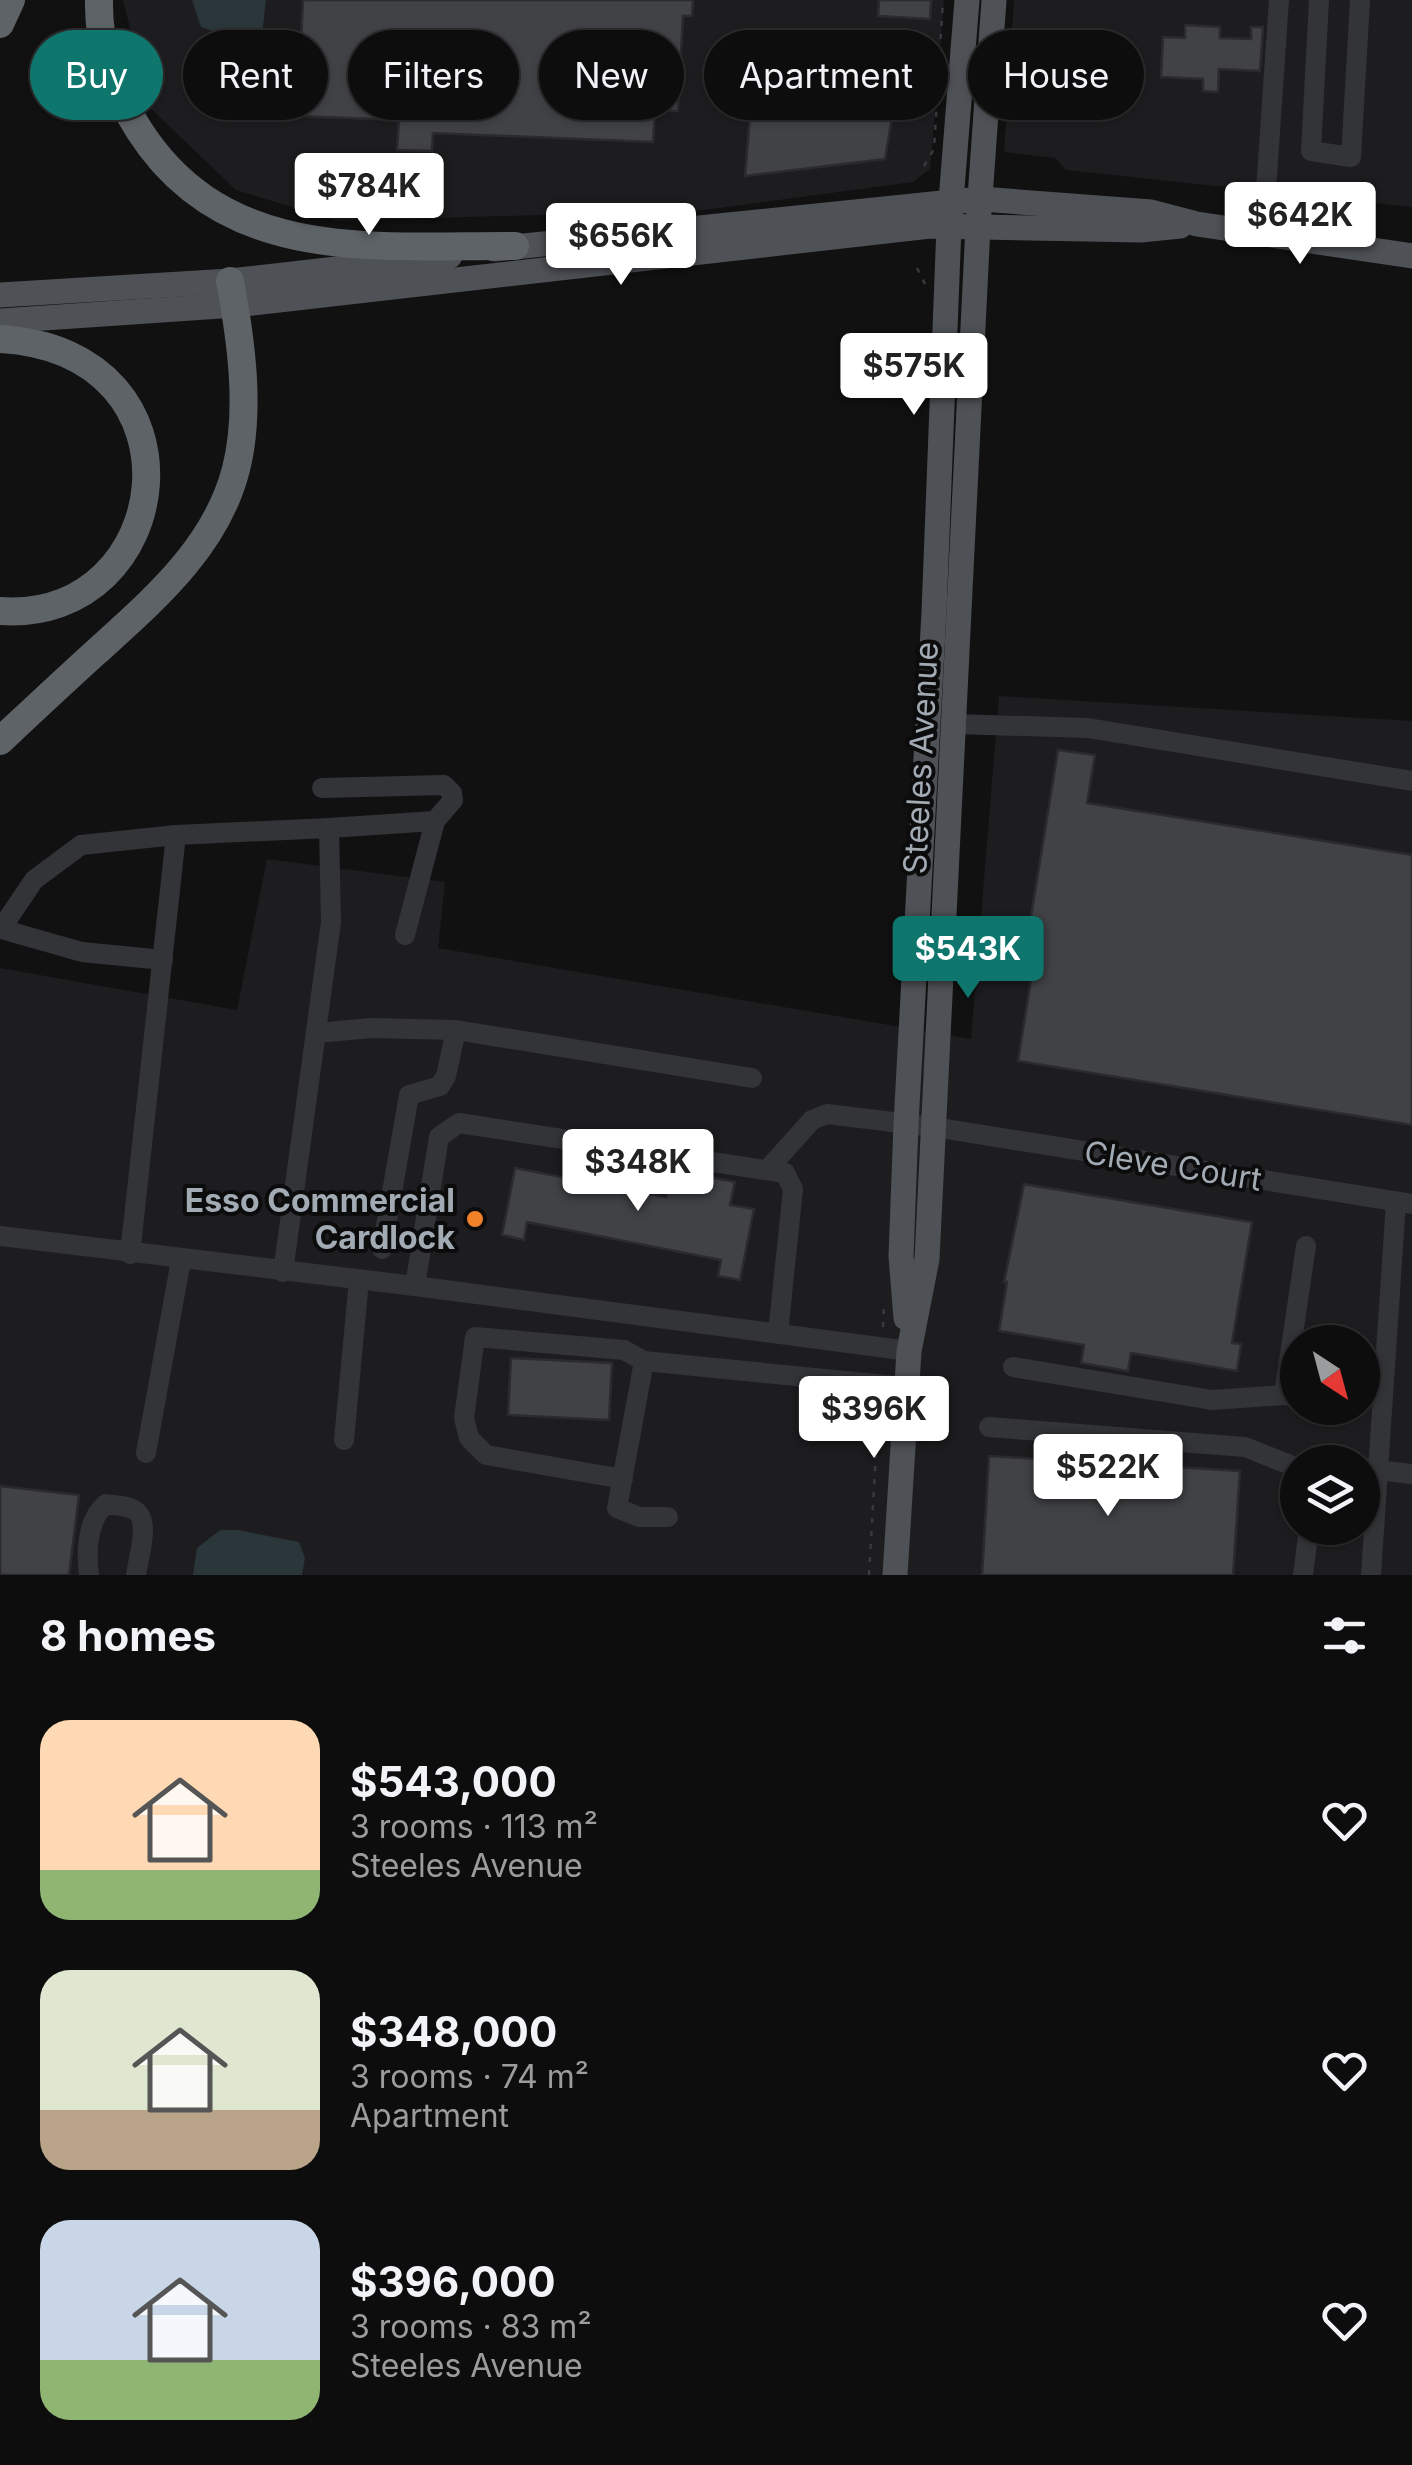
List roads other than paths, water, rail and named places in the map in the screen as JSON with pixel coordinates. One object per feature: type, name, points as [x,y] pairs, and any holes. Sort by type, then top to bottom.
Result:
[{"type":"highway","points":[[0,24],[11,0]]},
{"type":"highway","points":[[99,0],[106,63],[119,99],[148,145],[181,182],[218,208],[272,231],[333,244],[515,246]]},
{"type":"highway","points":[[0,742],[170,582],[203,542],[224,503],[236,470],[242,434],[243,400],[232,292]]},
{"type":"highway","points":[[0,339],[53,347],[80,359],[104,377],[131,412],[142,440],[147,470],[145,499],[136,528],[122,554],[102,576],[78,594],[51,606],[22,612],[0,611]]},
{"type":"main road","name":"Steeles Avenue","points":[[896,1575],[908,1351],[901,1256],[906,1124],[934,612],[949,213],[966,0]]},
{"type":"main road","name":"Steeles Avenue","points":[[908,1351],[927,1259],[978,226],[994,0]]},
{"type":"main road","points":[[0,321],[949,213],[981,199],[1150,212],[1197,224],[1412,256]]},
{"type":"main road","points":[[0,295],[232,292],[515,246],[728,226],[949,213],[978,226],[1141,230],[1197,224]]},
{"type":"street","points":[[1263,234],[1278,0]]},
{"type":"street","points":[[1319,0],[1312,151],[1351,157],[1360,0]]},
{"type":"street","points":[[955,724],[1088,728],[1412,781]]},
{"type":"street","points":[[322,788],[444,785],[452,793],[453,800],[435,820],[404,935]]},
{"type":"street","points":[[163,960],[82,952],[1,929],[34,880],[81,845],[176,835],[435,820]]},
{"type":"street","points":[[283,1272],[330,922],[329,828]]},
{"type":"street","points":[[130,1254],[176,835]]},
{"type":"street","points":[[317,1033],[370,1028],[456,1030],[752,1078]]},
{"type":"street","points":[[382,1249],[409,1095],[440,1086],[446,1076],[456,1030]]},
{"type":"street","name":"Cleve Court","points":[[768,1168],[812,1120],[827,1114],[1404,1203]]},
{"type":"street","points":[[415,1286],[439,1137],[459,1124],[768,1168],[785,1174],[792,1189],[778,1334]]},
{"type":"street","points":[[1380,1357],[1404,1203]]},
{"type":"street","points":[[0,1236],[908,1351]]},
{"type":"street","points":[[1298,1325],[1306,1246]]},
{"type":"street","points":[[146,1453],[181,1260]]},
{"type":"street","points":[[344,1440],[359,1280]]},
{"type":"street","points":[[623,1479],[486,1455],[469,1438],[464,1418],[475,1337],[624,1350],[644,1361],[906,1388]]},
{"type":"street","points":[[644,1361],[617,1508],[639,1516],[668,1517]]},
{"type":"street","points":[[1014,1367],[1212,1400],[1280,1397]]},
{"type":"street","points":[[989,1427],[1245,1447],[1280,1461]]},
{"type":"street","points":[[1380,1469],[1412,1474]]},
{"type":"street","points":[[89,1575],[92,1524],[106,1504],[134,1509],[140,1515],[136,1575]]},
{"type":"street","points":[[1302,1575],[1306,1545]]},
{"type":"street","points":[[1370,1545],[1370,1575]]},
{"type":"place","name":"Esso Commercial Cardlock","points":[[475,1219]]}]
